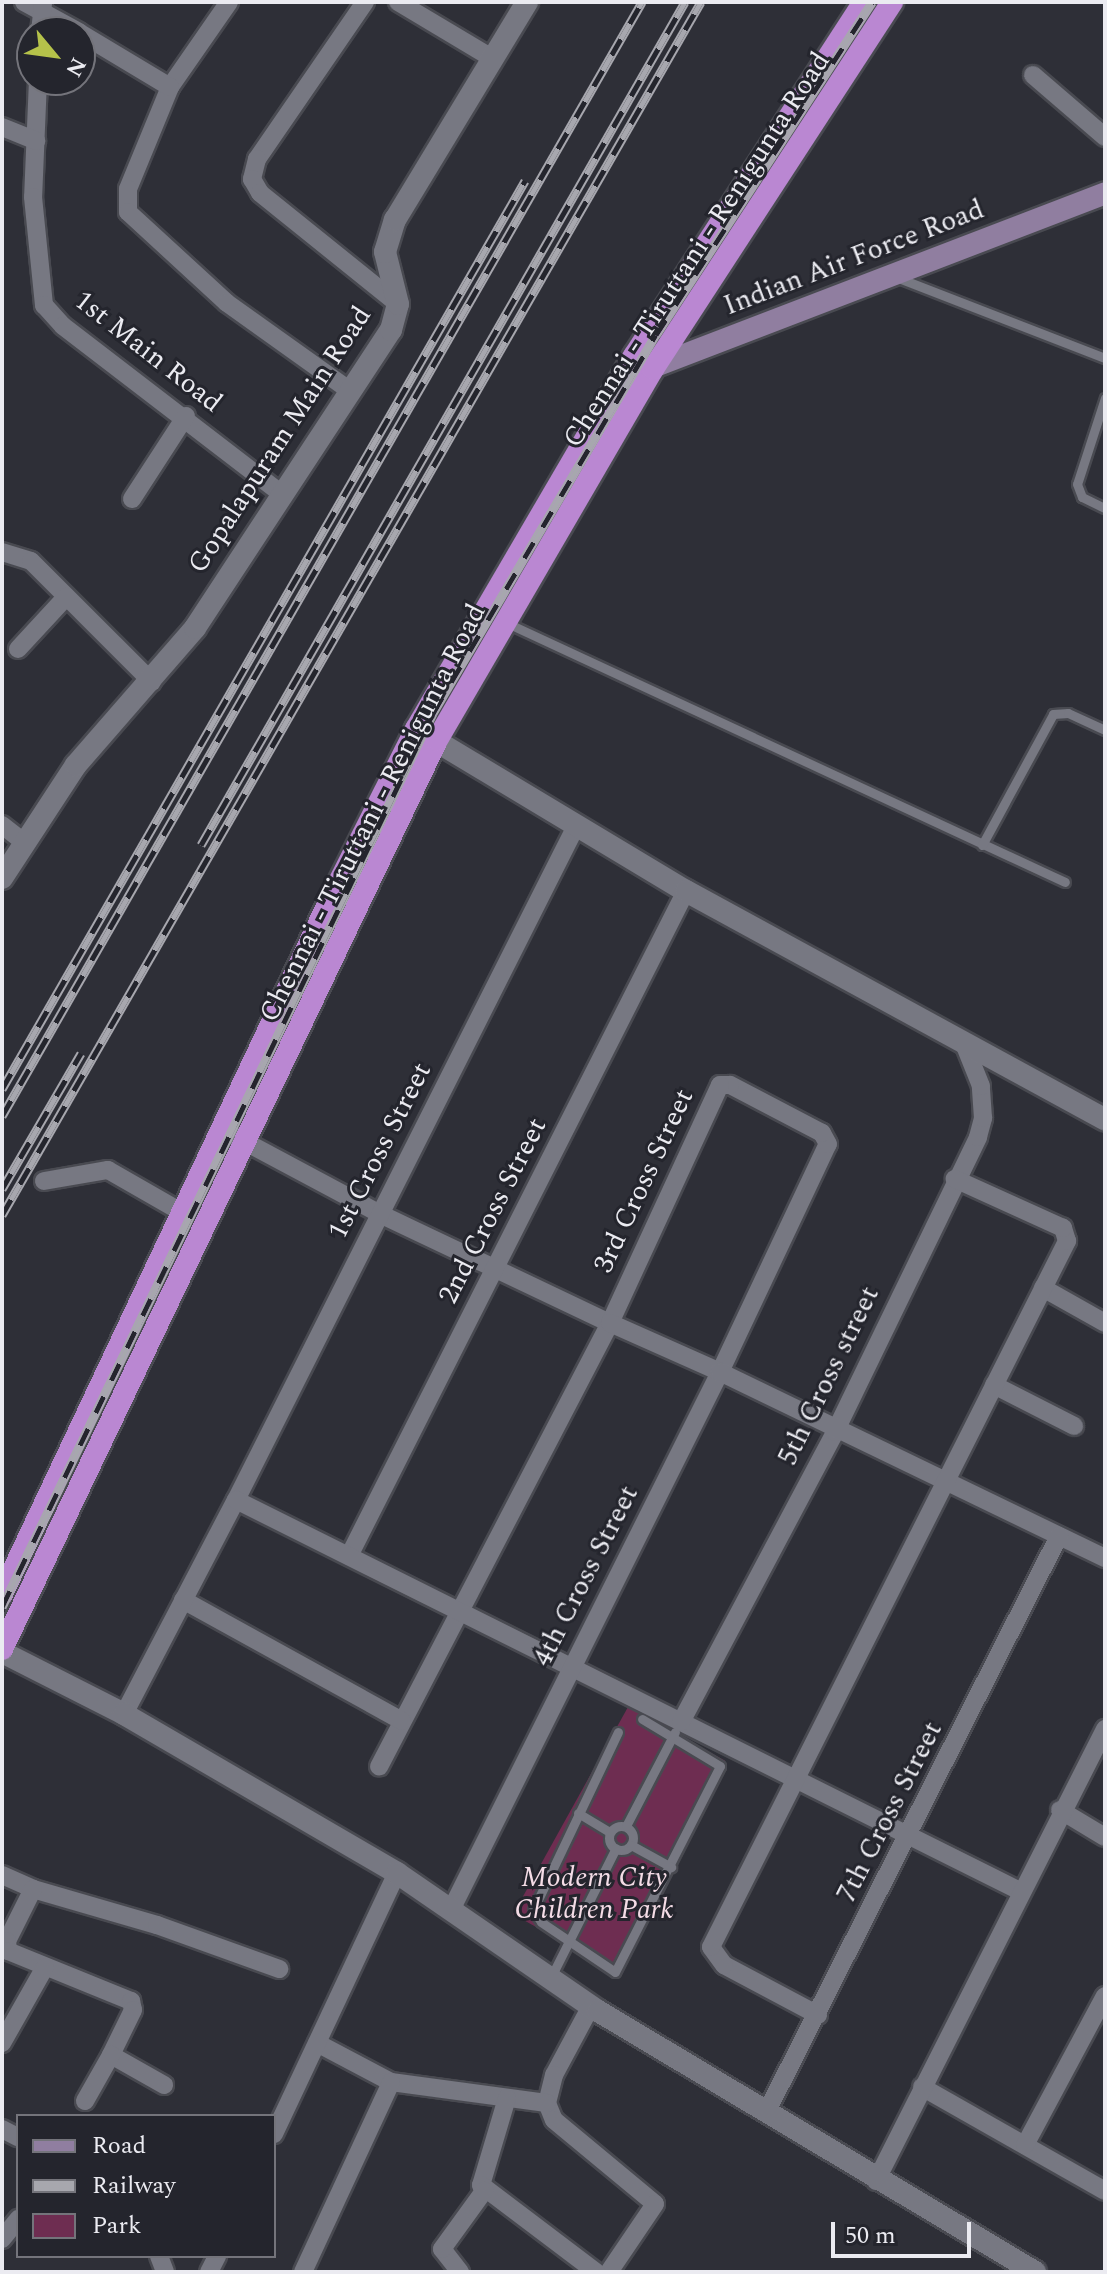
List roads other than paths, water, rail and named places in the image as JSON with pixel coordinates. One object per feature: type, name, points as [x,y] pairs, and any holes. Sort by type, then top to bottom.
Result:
[{"type":"highway","name":"Chennai - Tiruttani - Renigunta Road","points":[[2,1594],[416,729],[624,372],[864,2]]},
{"type":"highway","name":"Chennai - Tiruttani - Renigunta Road","points":[[2,1650],[437,740],[503,621],[653,369],[892,2]]},
{"type":"main road","name":"Indian Air Force Road","points":[[624,372],[653,369],[1105,193]]},
{"type":"street","points":[[229,2],[170,87],[128,189],[128,212],[138,226],[227,303],[349,390]]},
{"type":"street","points":[[365,2],[257,159],[252,179],[260,193],[398,304]]},
{"type":"street","points":[[398,2],[492,58]]},
{"type":"street","name":"Gopalapuram Main Road","points":[[2,878],[76,765],[152,682],[195,628],[391,330],[398,304],[385,252],[395,220],[527,2]]},
{"type":"street","points":[[36,4],[54,16]]},
{"type":"street","points":[[96,42],[170,87]]},
{"type":"street","points":[[1033,75],[1105,137]]},
{"type":"street","name":"1st Main Road","points":[[37,96],[33,197],[44,305],[63,326],[186,416],[282,494]]},
{"type":"street","points":[[2,127],[36,141]]},
{"type":"street","points":[[132,499],[186,416]]},
{"type":"street","points":[[2,552],[31,561],[152,682]]},
{"type":"street","points":[[18,649],[66,597]]},
{"type":"street","points":[[416,729],[575,828],[686,891],[965,1046],[1105,1119]]},
{"type":"street","points":[[2,825],[24,842]]},
{"type":"street","name":"1st Cross Street","points":[[124,1714],[236,1500],[575,828]]},
{"type":"street","name":"2nd Cross Street","points":[[349,1556],[686,891]]},
{"type":"street","name":"5th Cross street","points":[[677,1728],[835,1432],[983,1118],[981,1086],[965,1046]]},
{"type":"street","name":"3rd Cross Street","points":[[610,1323],[720,1085],[730,1085],[827,1139],[770,1268]]},
{"type":"street","points":[[223,1130],[380,1214],[720,1372],[835,1432],[1105,1558]]},
{"type":"street","points":[[44,1181],[108,1170],[183,1213]]},
{"type":"street","points":[[818,2015],[716,1960],[711,1947],[1067,1241],[1063,1228],[955,1179]]},
{"type":"street","name":"4th Cross Street","points":[[451,1910],[770,1268]]},
{"type":"street","points":[[1043,1288],[1105,1323]]},
{"type":"street","points":[[379,1766],[610,1323]]},
{"type":"street","points":[[994,1385],[1074,1426]]},
{"type":"street","points":[[236,1500],[572,1667],[677,1728],[910,1836],[1020,1891]]},
{"type":"street","name":"7th Cross Street","points":[[767,2111],[910,1836],[1059,1536]]},
{"type":"street","points":[[183,1600],[402,1721]]},
{"type":"street","points":[[2,1650],[124,1714],[397,1873],[591,2006],[767,2111],[876,2181],[1035,2272]]},
{"type":"street","points":[[876,2181],[1060,1810],[1105,1729]]},
{"type":"street","points":[[1060,1810],[1105,1837]]},
{"type":"street","points":[[276,2130],[397,1873]]},
{"type":"street","points":[[2,1875],[33,1889],[157,1925],[279,1969]]},
{"type":"street","points":[[33,1889],[6,1946],[12,1956],[134,2005],[85,2101]]},
{"type":"street","points":[[2,2043],[45,1967]]},
{"type":"street","points":[[1025,2145],[1105,1996]]},
{"type":"street","points":[[591,2006],[554,2075],[547,2103],[554,2120],[655,2204],[609,2272]]},
{"type":"street","points":[[317,2043],[391,2082],[547,2103]]},
{"type":"street","points":[[111,2055],[164,2085]]},
{"type":"street","points":[[303,2272],[391,2082]]},
{"type":"street","points":[[922,2087],[1105,2191]]},
{"type":"street","points":[[507,2098],[479,2177],[484,2191],[596,2272]]},
{"type":"street","points":[[460,2272],[442,2249],[484,2191]]},
{"type":"street","points":[[2,2239],[16,2222]]},
{"type":"lane","points":[[893,276],[1105,358]]},
{"type":"lane","points":[[1105,398],[1077,484],[1082,497],[1105,508]]},
{"type":"lane","points":[[482,611],[1065,882]]},
{"type":"lane","points":[[982,845],[1053,714],[1068,713],[1105,730]]},
{"type":"lane","points":[[618,1732],[533,1910],[541,1922],[618,1971],[720,1766],[677,1728],[642,1719]]},
{"type":"lane","points":[[610,1832],[626,1826],[677,1728]]},
{"type":"lane","points":[[551,1977],[616,1848],[610,1832],[578,1813]]},
{"type":"lane","points":[[626,1826],[633,1835],[631,1845]]},
{"type":"lane","points":[[616,1848],[631,1845],[671,1867]]},
{"type":"railway","points":[[2,1116],[642,2]]},
{"type":"railway","points":[[201,845],[685,2]]},
{"type":"railway","points":[[2,1215],[701,2]]},
{"type":"railway","points":[[2,1607],[433,713],[656,335],[872,2]]},
{"type":"railway","points":[[2,1089],[525,181]]},
{"type":"railway","points":[[2,1189],[81,1053]]},
{"type":"park label","name":"Modern City Children Park","points":[[594,1894]]}]
